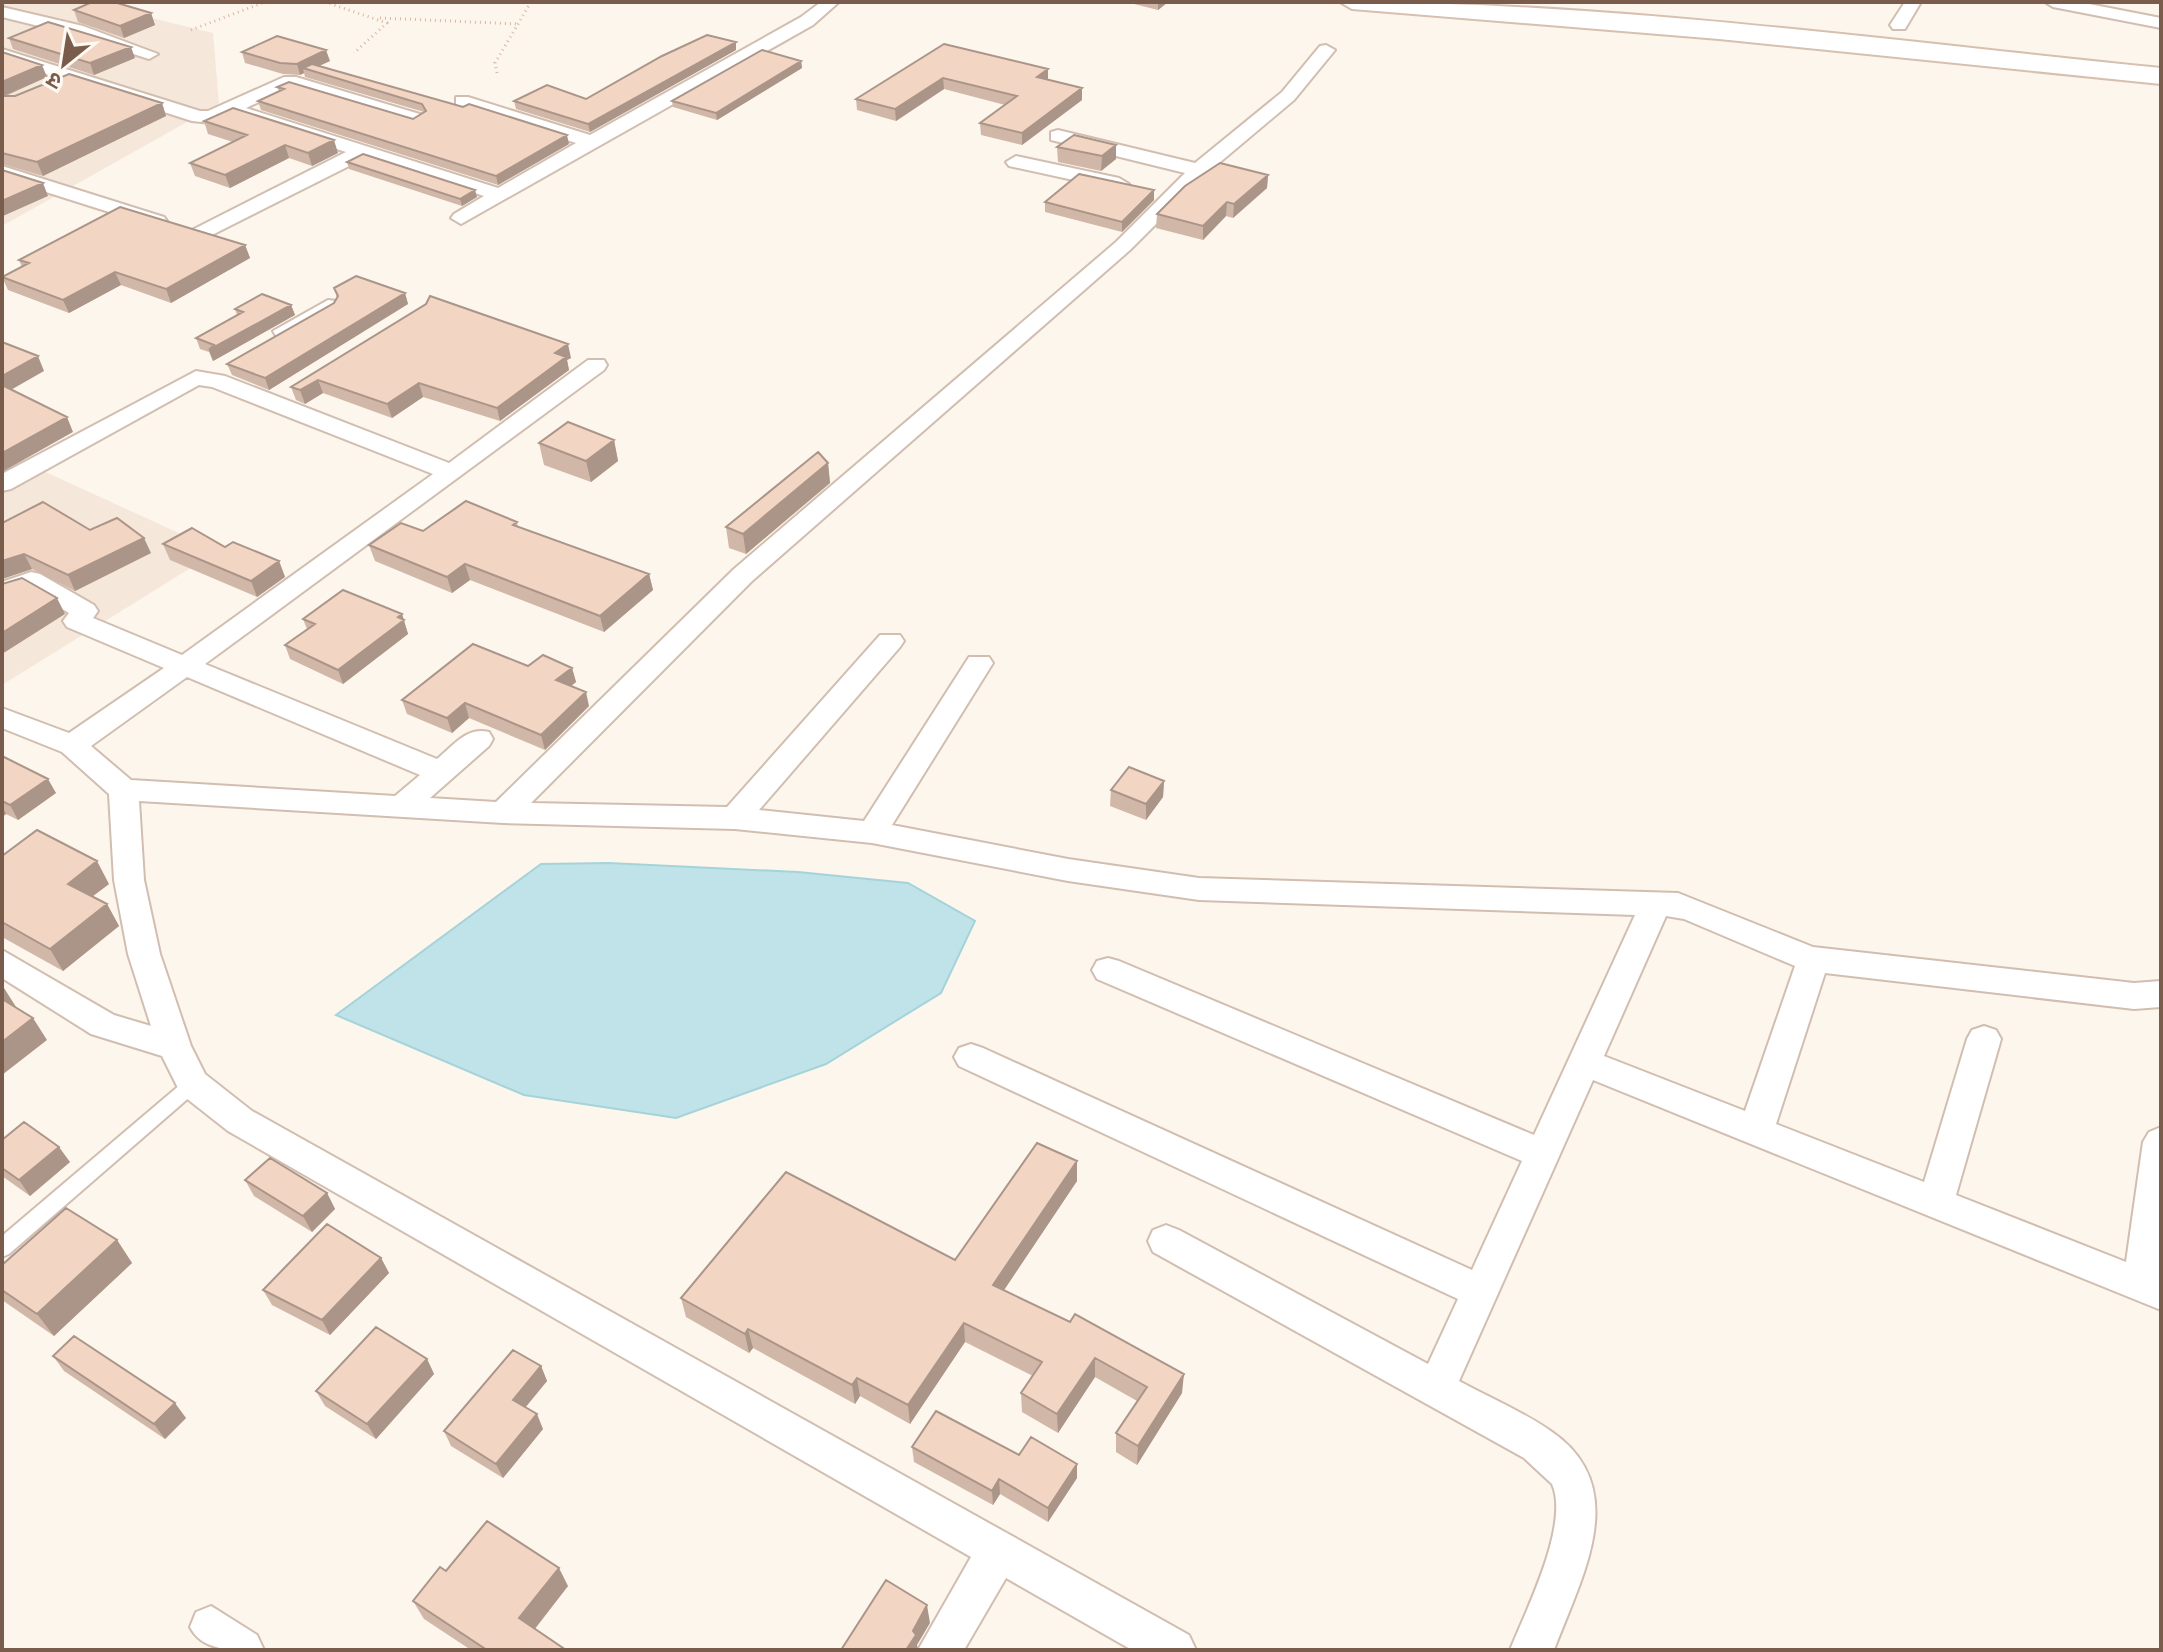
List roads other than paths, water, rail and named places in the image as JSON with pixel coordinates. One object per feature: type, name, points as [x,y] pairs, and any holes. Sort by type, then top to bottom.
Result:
[{"type":"street","points":[[461,218],[717,69],[807,21],[831,2]]},
{"type":"street","points":[[1352,2],[1719,31],[2161,76]]},
{"type":"street","points":[[1611,2],[1899,25],[2161,54]]},
{"type":"street","points":[[1899,25],[1913,2]]},
{"type":"street","points":[[2053,2],[2161,23]]},
{"type":"street","points":[[2,12],[77,30],[149,54]]},
{"type":"street","points":[[503,813],[743,575],[1123,246],[1199,170],[1288,96],[1326,50]]},
{"type":"street","points":[[2,54],[199,117],[211,117],[290,81],[416,119]]},
{"type":"street","points":[[49,86],[74,76]]},
{"type":"street","points":[[462,101],[593,142]]},
{"type":"street","points":[[229,109],[500,195]]},
{"type":"street","points":[[1058,136],[1199,170]]},
{"type":"street","points":[[185,230],[364,151]]},
{"type":"street","points":[[1016,162],[1173,195]]},
{"type":"street","points":[[2,172],[225,243]]},
{"type":"street","points":[[265,342],[328,306]]},
{"type":"street","points":[[203,379],[228,364]]},
{"type":"street","points":[[72,745],[187,665],[596,365]]},
{"type":"street","points":[[2,484],[190,379],[203,379],[271,402],[448,471]]},
{"type":"street","points":[[271,402],[298,385]]},
{"type":"street","points":[[2,592],[31,580],[85,611],[76,621],[443,773]]},
{"type":"street","points":[[735,818],[890,641]]},
{"type":"street","points":[[872,832],[979,663]]},
{"type":"street","points":[[2,717],[72,745],[124,790],[503,813],[735,818],[872,832],[1068,870],[1199,889],[1678,905],[1717,917],[1759,940],[1813,959],[2134,996],[2161,994]]},
{"type":"street","points":[[400,808],[479,739]]},
{"type":"street","points":[[124,790],[129,880],[138,924],[174,1046],[193,1084],[240,1121],[1174,1650]]},
{"type":"street","points":[[1436,1390],[1655,905]]},
{"type":"street","points":[[1756,1130],[1813,959]]},
{"type":"street","points":[[2,962],[103,1025],[174,1046]]},
{"type":"street","points":[[1108,970],[1543,1154]]},
{"type":"street","points":[[1936,1203],[1984,1039]]},
{"type":"street","points":[[971,1057],[1481,1292]]},
{"type":"street","points":[[1584,1062],[2151,1289],[2161,1142]]},
{"type":"street","points":[[1166,1241],[1538,1445],[1569,1473],[1578,1496],[1570,1541],[1532,1650]]},
{"type":"street","points":[[940,1650],[998,1551]]},
{"type":"lane","points":[[2,1248],[193,1084]]},
{"type":"water","points":[[609,863],[798,872],[908,883],[975,921],[941,993],[826,1064],[676,1118],[524,1095],[336,1015],[541,864]]}]
